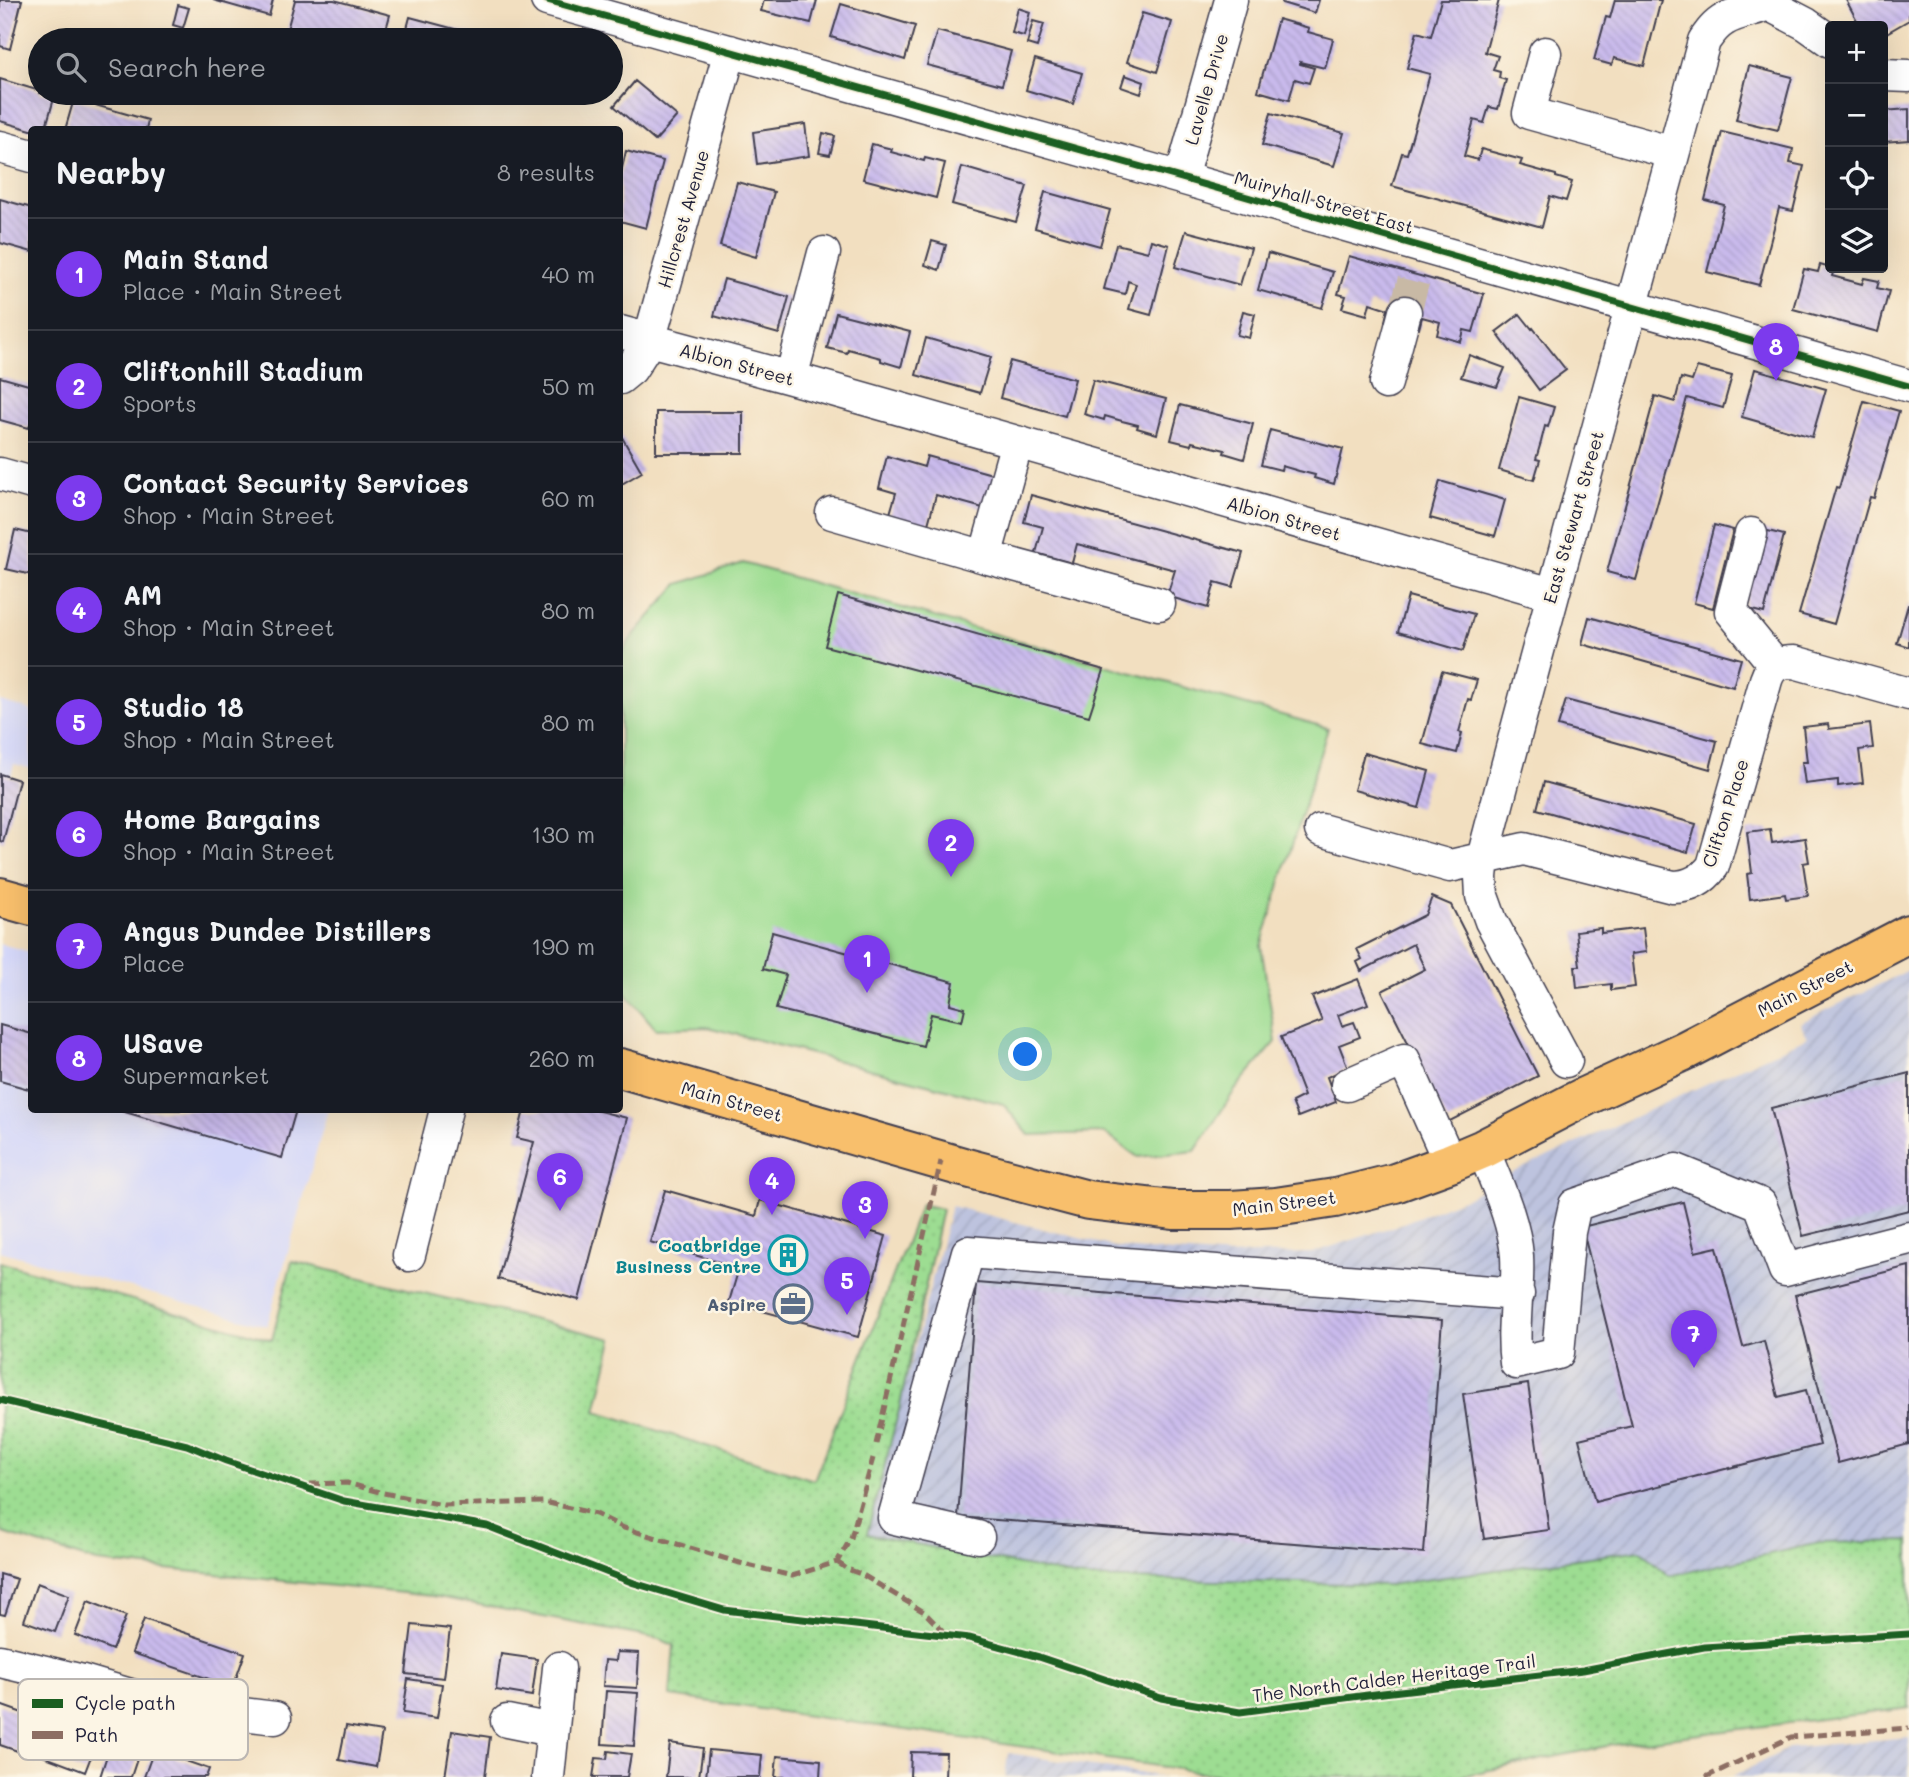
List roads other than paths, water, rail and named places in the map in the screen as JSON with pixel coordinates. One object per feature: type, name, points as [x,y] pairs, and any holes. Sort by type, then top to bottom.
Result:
[{"type":"main road","points":[[0,897],[28,905]]},
{"type":"main road","name":"Main Street","points":[[623,1069],[952,1164],[1088,1200],[1173,1210],[1276,1207],[1335,1198],[1395,1183],[1466,1156],[1686,1050],[1909,934]]},
{"type":"street","name":"Muiryhall Street East","points":[[547,0],[1181,178],[1419,260],[1632,306],[1909,386]]},
{"type":"street","name":"Lavelle Drive","points":[[1181,178],[1231,0]]},
{"type":"street","points":[[1771,2],[1825,37]]},
{"type":"street","name":"East Stewart Street","points":[[1566,1061],[1491,921],[1482,896],[1483,858],[1552,594],[1704,41],[1724,19],[1771,2]]},
{"type":"street","name":"Hillcrest Avenue","points":[[623,376],[631,369],[634,337],[730,51]]},
{"type":"street","points":[[1545,53],[1529,113],[1673,153]]},
{"type":"street","points":[[1888,75],[1909,76]]},
{"type":"street","points":[[0,147],[28,155]]},
{"type":"street","points":[[791,378],[824,253]]},
{"type":"street","points":[[1386,383],[1405,312]]},
{"type":"street","name":"Albion Street","points":[[634,337],[791,378],[1552,594]]},
{"type":"street","points":[[985,557],[1017,442]]},
{"type":"street","points":[[0,474],[28,482]]},
{"type":"street","points":[[832,513],[1159,604]]},
{"type":"street","points":[[1751,534],[1731,611],[1775,665],[1794,662],[1909,694]]},
{"type":"street","name":"Clifton Place","points":[[1321,830],[1450,866],[1524,849],[1673,887],[1683,887],[1701,879],[1713,866],[1766,680],[1775,665]]},
{"type":"street","points":[[1347,1085],[1404,1060],[1466,1156],[1506,1209],[1517,1253],[1518,1294],[1514,1349],[1516,1363],[1558,1353],[1569,1232],[1575,1205],[1676,1170],[1760,1204],[1785,1270],[1909,1238]]},
{"type":"street","points":[[409,1255],[445,1113]]},
{"type":"street","points":[[978,1537],[894,1518],[968,1252],[1518,1294]]},
{"type":"street","points":[[0,1661],[75,1679]]},
{"type":"street","points":[[548,1777],[559,1668]]},
{"type":"street","points":[[248,1715],[275,1718]]},
{"type":"street","points":[[506,1721],[552,1730]]},
{"type":"tunnel","points":[[1405,312],[1415,275]]},
{"type":"place","name":"USave","points":[[1776,381]]},
{"type":"place","name":"Cliftonhill Stadium","points":[[951,877]]},
{"type":"place","name":"Main Stand","points":[[867,993]]},
{"type":"place","name":"Home Bargains","points":[[560,1211]]},
{"type":"place","name":"AM","points":[[772,1215]]},
{"type":"place","name":"Contact Security Services","points":[[865,1239]]},
{"type":"place","name":"Coatbridge Business Centre","points":[[788,1255]]},
{"type":"place","name":"Aspire","points":[[793,1304]]},
{"type":"place","name":"Studio 18","points":[[847,1315]]},
{"type":"place","name":"Angus Dundee Distillers","points":[[1694,1368]]}]
